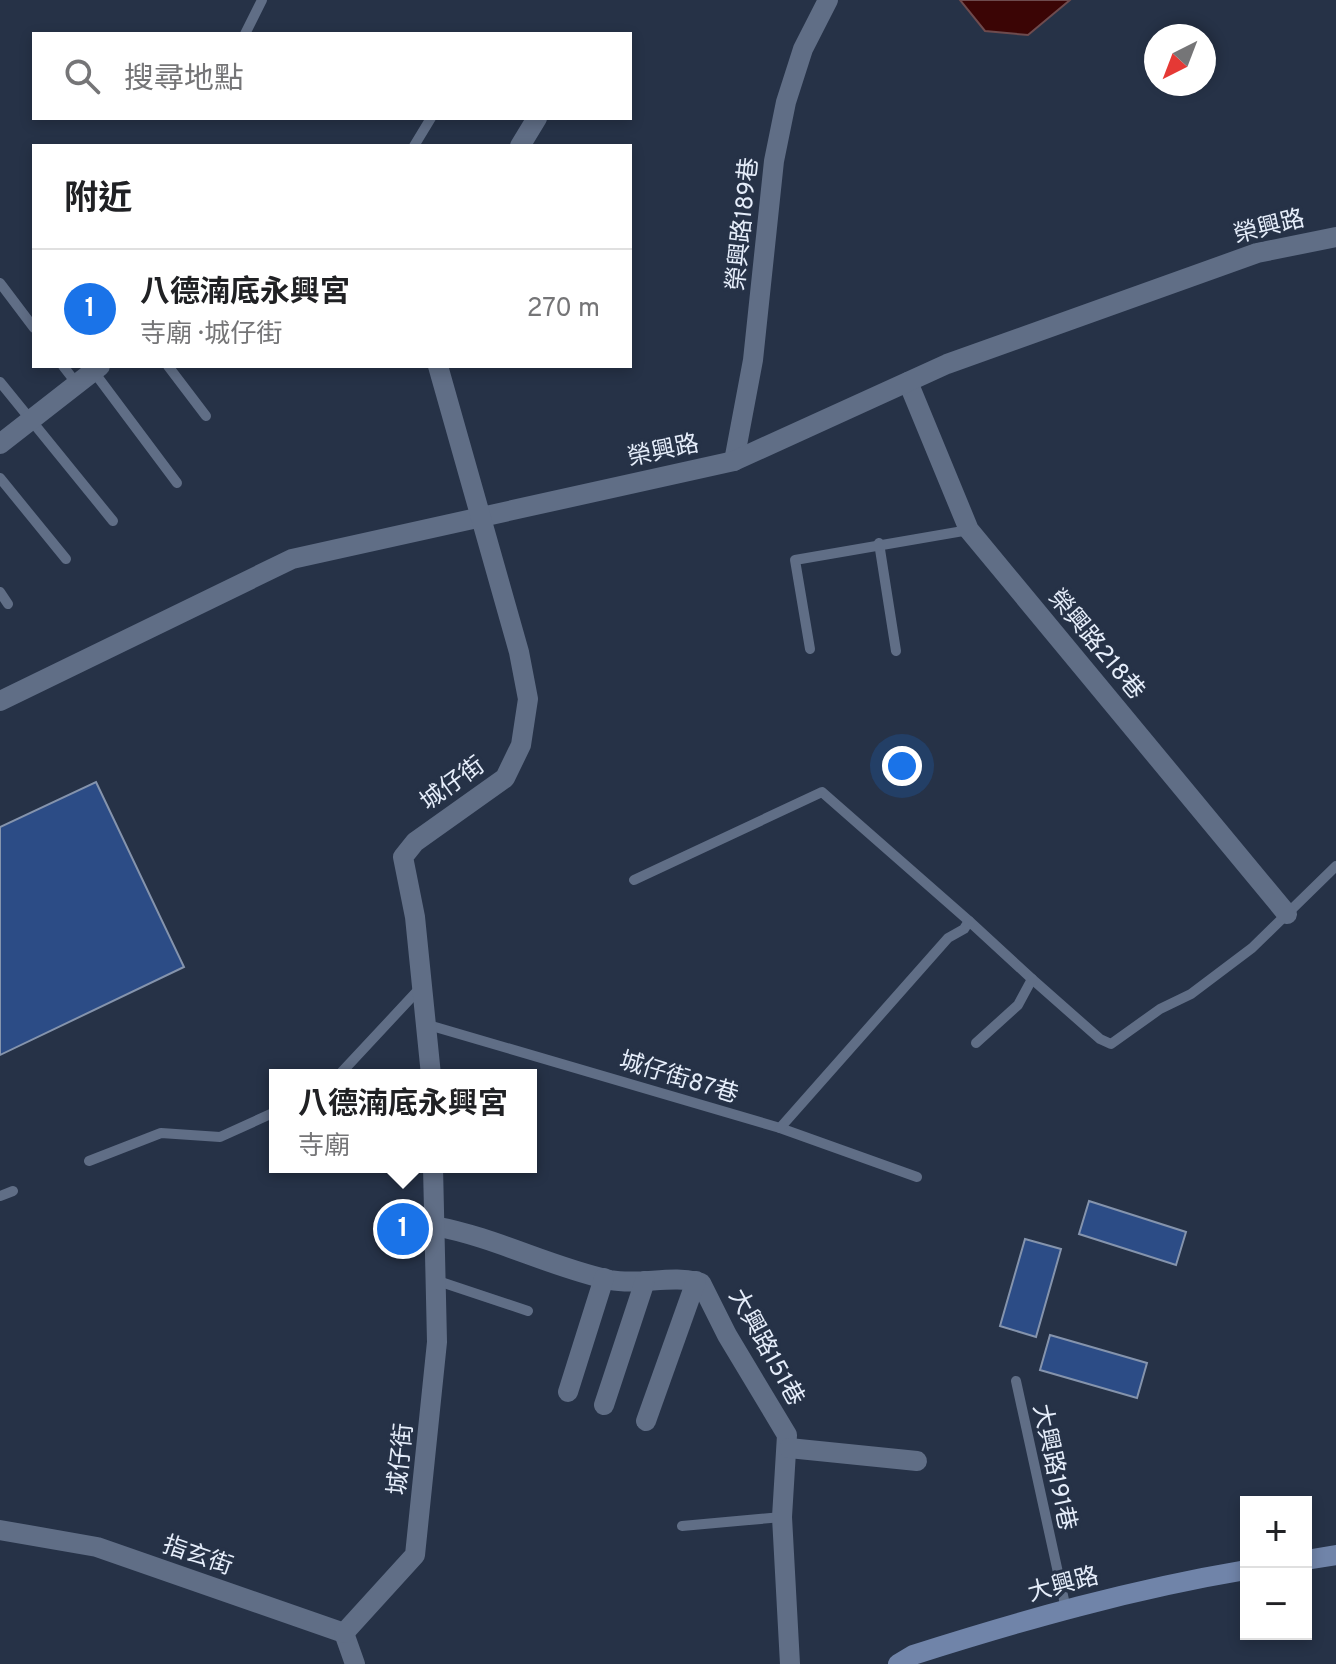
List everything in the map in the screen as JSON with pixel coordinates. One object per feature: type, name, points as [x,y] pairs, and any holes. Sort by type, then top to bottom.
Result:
[{"type":"street","name":"榮興路189巷","points":[[734,461],[753,360],[777,146],[803,49],[828,0]]},
{"type":"street","points":[[521,144],[536,120]]},
{"type":"street","name":"榮興路","points":[[0,701],[292,559],[734,461],[947,364],[1257,253],[1336,237]]},
{"type":"street","points":[[0,444],[97,368]]},
{"type":"street","points":[[439,368],[482,516]]},
{"type":"street","name":"榮興路218巷","points":[[908,382],[969,530],[1287,914]]},
{"type":"street","name":"城仔街","points":[[430,1069],[403,857],[415,842],[505,778],[521,745],[528,699],[519,652],[482,516]]},
{"type":"street","name":"城仔街","points":[[344,1633],[415,1555],[437,1342],[433,1173]]},
{"type":"street","name":"大興路151巷","points":[[434,1226],[475,1233],[541,1260],[604,1278],[645,1281],[684,1277],[701,1283],[727,1335],[787,1435],[789,1448]]},
{"type":"street","points":[[568,1392],[604,1278]]},
{"type":"street","points":[[604,1405],[645,1281]]},
{"type":"street","points":[[646,1421],[696,1281]]},
{"type":"street","points":[[790,1664],[782,1517],[783,1471],[789,1448],[917,1461]]},
{"type":"street","name":"指玄街","points":[[0,1530],[97,1547],[344,1633]]},
{"type":"street","points":[[1312,1559],[1336,1555]]},
{"type":"street","name":"大興路","points":[[898,1664],[913,1655],[1066,1609],[1166,1583],[1240,1571]]},
{"type":"street","points":[[344,1633],[355,1664]]},
{"type":"lane","points":[[246,32],[262,0]]},
{"type":"lane","points":[[415,144],[430,120]]},
{"type":"lane","points":[[0,283],[32,325]]},
{"type":"lane","points":[[65,368],[77,384],[97,376],[177,483]]},
{"type":"lane","points":[[170,368],[206,416]]},
{"type":"lane","points":[[0,382],[113,521]]},
{"type":"lane","points":[[0,478],[66,559]]},
{"type":"lane","points":[[810,649],[795,560],[879,543],[969,530]]},
{"type":"lane","points":[[879,543],[896,651]]},
{"type":"lane","points":[[0,592],[8,604]]},
{"type":"lane","points":[[634,880],[822,792],[1100,1039],[1111,1044],[1160,1009],[1191,994],[1252,948],[1336,866]]},
{"type":"lane","points":[[780,1128],[948,938],[964,929],[969,921]]},
{"type":"lane","points":[[976,1043],[1018,1005],[1032,979]]},
{"type":"lane","points":[[346,1069],[424,1002]]},
{"type":"lane","name":"城仔街87巷","points":[[424,1002],[917,1177]]},
{"type":"lane","points":[[89,1161],[161,1133],[220,1137],[269,1115]]},
{"type":"lane","points":[[0,1196],[13,1191]]},
{"type":"lane","points":[[435,1280],[528,1311]]},
{"type":"lane","name":"大興路191巷","points":[[1016,1381],[1066,1609]]},
{"type":"lane","points":[[682,1526],[782,1517]]},
{"type":"shaded area","points":[[960,0],[1070,0],[1028,35],[985,31]]},
{"type":"building","points":[[96,782],[184,967],[0,1055],[0,827]]},
{"type":"building","points":[[1089,1201],[1186,1232],[1176,1265],[1079,1234]]},
{"type":"building","points":[[398,1209],[422,1235],[411,1246],[406,1240],[403,1243],[383,1221]]},
{"type":"building","points":[[1025,1239],[1061,1249],[1036,1337],[1000,1326]]},
{"type":"building","points":[[1050,1335],[1147,1363],[1137,1398],[1040,1370]]},
{"type":"place","name":"八德湳底永興宮","points":[[403,1229]]}]
